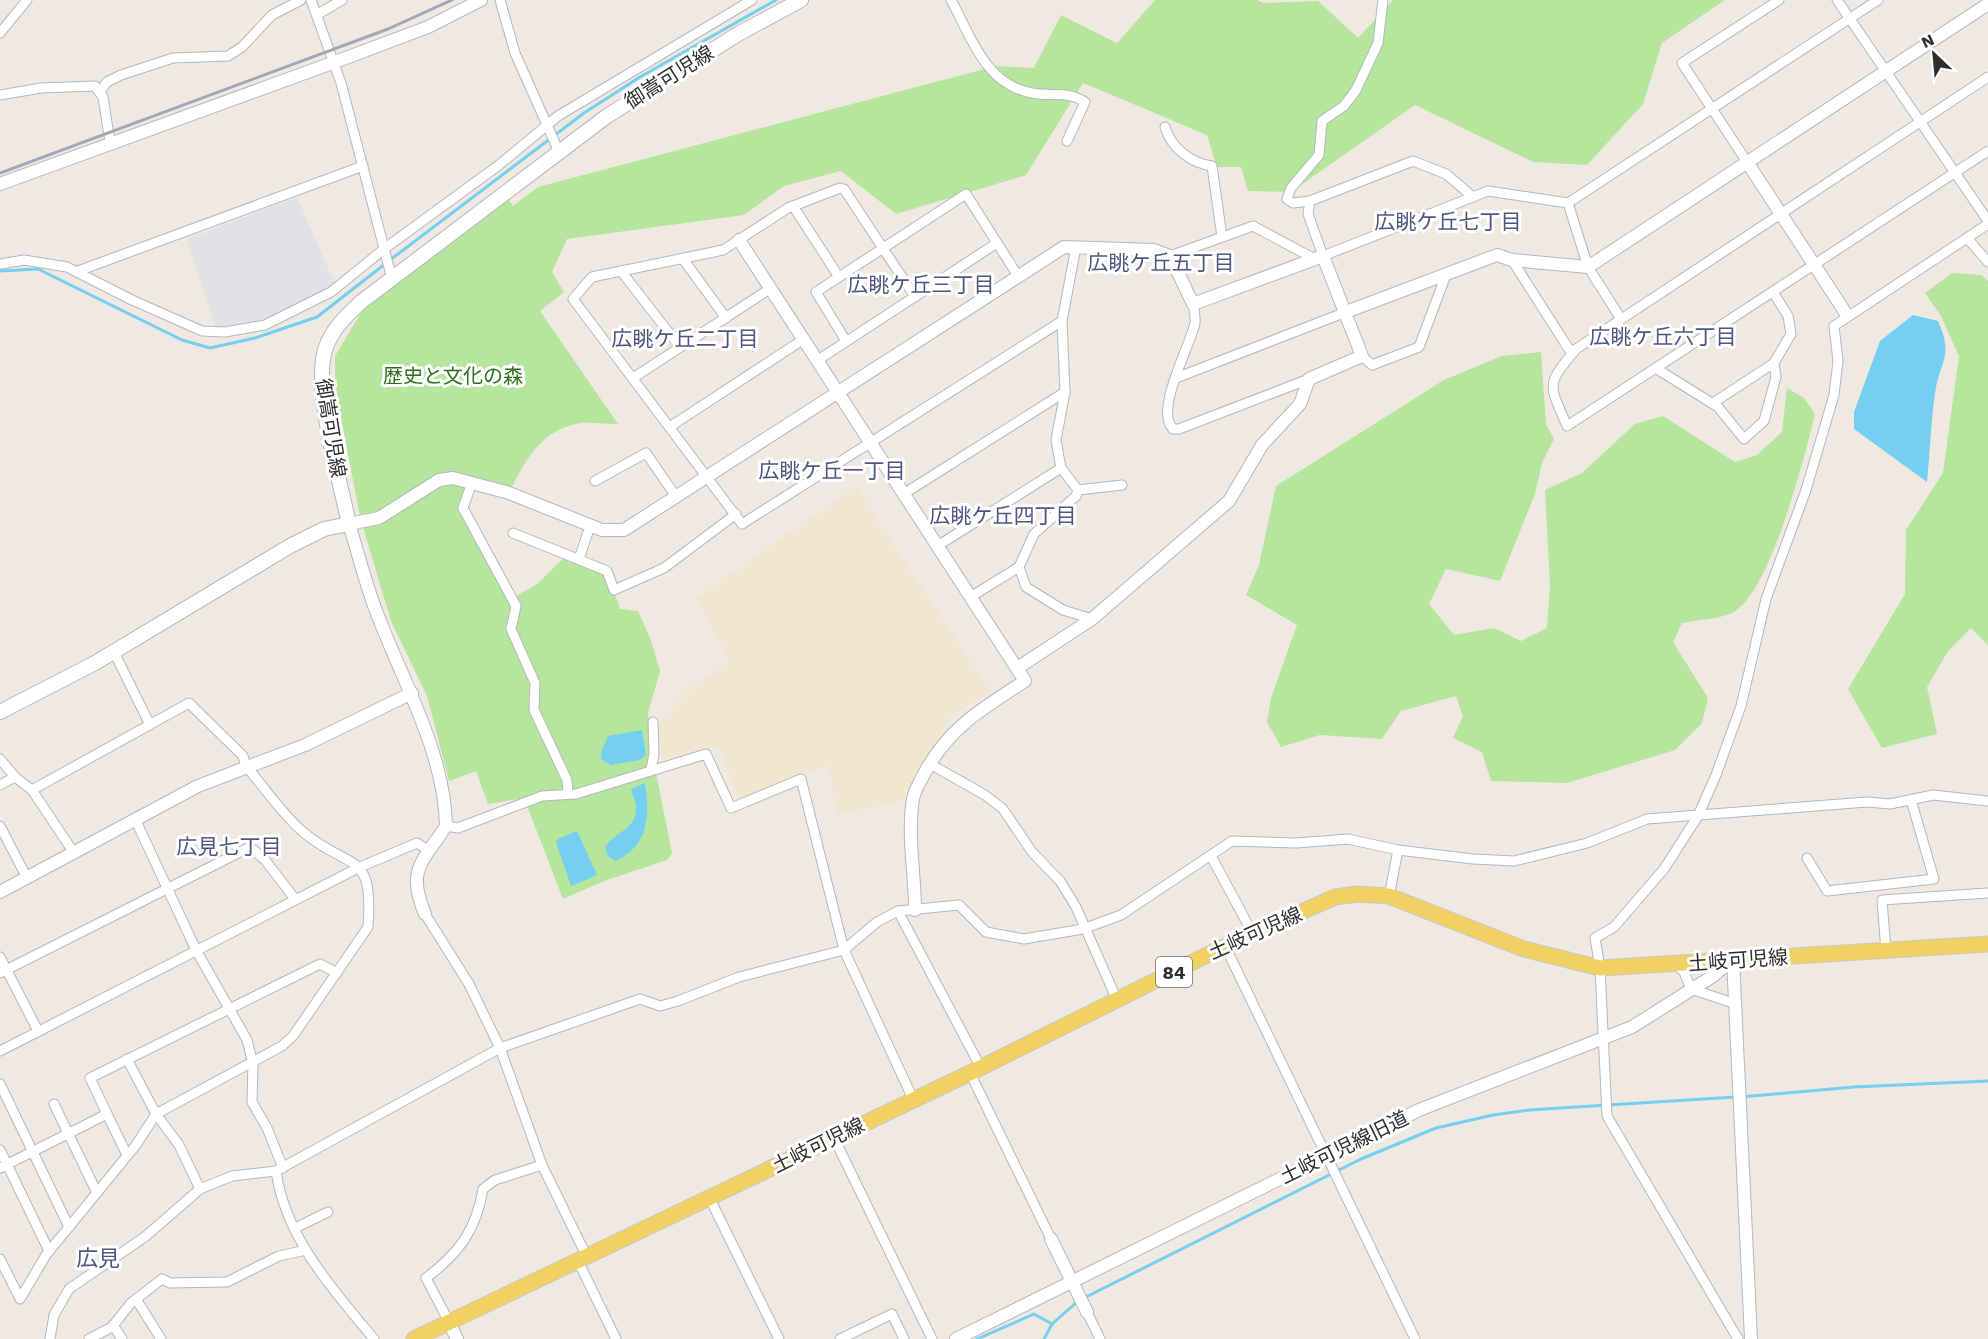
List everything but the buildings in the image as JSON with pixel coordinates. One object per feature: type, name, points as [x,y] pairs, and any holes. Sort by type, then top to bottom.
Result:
[{"type":"main road","name":"御嵩可児線","points":[[349,524],[322,392],[321,369],[326,348],[340,322],[556,147],[738,34],[801,0]]},
{"type":"main road","points":[[0,712],[114,652],[290,546],[324,529],[349,524]]},
{"type":"main road","name":"土岐可児線","points":[[414,1339],[976,1070],[1225,946],[1335,897],[1358,894],[1389,896],[1524,949],[1600,968],[1988,944]]},
{"type":"street","points":[[0,33],[27,0]]},
{"type":"street","points":[[101,90],[107,82],[121,75],[173,58],[228,57],[242,47],[272,15],[301,0]]},
{"type":"street","points":[[311,0],[335,62],[392,279]]},
{"type":"street","points":[[318,14],[342,0]]},
{"type":"street","points":[[0,183],[428,27],[481,0]]},
{"type":"street","points":[[500,0],[515,52],[556,147]]},
{"type":"street","points":[[0,264],[24,260],[78,271],[180,323],[202,331],[225,332],[265,325],[331,292],[384,249],[548,128],[752,0]]},
{"type":"street","points":[[951,0],[988,70],[1005,82],[1031,93],[1073,95],[1085,102],[1067,141]]},
{"type":"street","points":[[1383,0],[1378,43],[1356,90],[1344,106],[1322,121],[1319,155],[1287,195],[1293,203],[1310,201],[1413,161],[1446,174],[1473,197]]},
{"type":"street","points":[[1779,0],[1682,63],[1847,315]]},
{"type":"street","points":[[1738,1339],[1607,1116],[1600,968],[1595,938],[1614,927],[1664,869],[1698,816],[1720,766],[1741,706],[1766,599],[1806,490],[1834,395],[1838,361],[1834,326],[1847,315],[1988,223],[1837,0]]},
{"type":"street","points":[[1193,304],[1488,191],[1568,203],[1878,0]]},
{"type":"street","points":[[1176,378],[1497,255],[1512,260],[1588,267],[1988,4]]},
{"type":"street","points":[[1988,77],[1572,354],[1552,380],[1551,388],[1567,426],[1988,151]]},
{"type":"street","points":[[0,95],[41,88],[95,86],[101,90],[110,142]]},
{"type":"street","points":[[1165,127],[1168,139],[1195,164],[1212,166],[1222,237]]},
{"type":"street","points":[[78,271],[363,166]]},
{"type":"street","points":[[915,297],[844,189],[840,188],[793,206],[723,250],[592,277],[573,299],[742,524],[1062,321]]},
{"type":"street","points":[[846,341],[816,292],[966,194],[1018,276]]},
{"type":"street","points":[[1310,201],[1308,214],[1318,257],[1346,312],[1362,356],[1372,365],[1419,347],[1446,275]]},
{"type":"street","points":[[1568,203],[1588,267],[1622,319]]},
{"type":"street","points":[[793,206],[839,277]]},
{"type":"street","points":[[616,1339],[542,1165],[500,1048],[470,984],[425,914],[416,893],[416,879],[428,850],[446,826],[445,795],[412,693],[380,621],[349,524],[379,518],[439,480],[453,478],[472,482],[602,530],[624,530],[1064,247],[1154,250],[1170,256],[1257,226],[1318,257]]},
{"type":"street","points":[[1967,238],[1988,262]]},
{"type":"street","points":[[739,240],[1019,668],[1025,681],[966,719],[930,764],[913,797],[910,831],[915,871],[915,910]]},
{"type":"street","points":[[818,360],[997,243]]},
{"type":"street","points":[[1076,247],[1062,321],[1065,392],[1056,434],[1061,468],[1078,490]]},
{"type":"street","points":[[1170,256],[1193,304],[1196,320],[1169,396],[1167,418],[1173,429],[1179,429],[1310,379],[1362,356]]},
{"type":"street","points":[[683,259],[726,318]]},
{"type":"street","points":[[1512,260],[1572,354]]},
{"type":"street","points":[[621,271],[680,347]]},
{"type":"street","points":[[633,378],[771,288]]},
{"type":"street","points":[[1713,403],[1774,363],[1788,341],[1792,325],[1773,292]]},
{"type":"street","points":[[670,426],[804,339]]},
{"type":"street","points":[[1657,369],[1713,403],[1744,439],[1764,421],[1776,377],[1774,363]]},
{"type":"street","points":[[1019,668],[1092,619],[1228,501],[1262,445],[1300,404],[1310,379]]},
{"type":"street","points":[[905,493],[1065,392]]},
{"type":"street","points":[[594,481],[646,453],[676,498]]},
{"type":"street","points":[[939,545],[1061,468]]},
{"type":"street","points":[[472,482],[463,508],[516,606],[511,629],[535,683],[534,710],[567,780],[568,793]]},
{"type":"street","points":[[1078,490],[1122,485]]},
{"type":"street","points":[[972,596],[1019,567],[1034,534],[1076,496],[1078,490]]},
{"type":"street","points":[[513,533],[607,571],[614,590],[664,568],[736,514]]},
{"type":"street","points":[[579,559],[590,526]]},
{"type":"street","points":[[1019,567],[1026,587],[1063,610],[1092,619]]},
{"type":"street","points":[[114,652],[150,725]]},
{"type":"street","points":[[0,892],[198,786],[304,745],[412,693]]},
{"type":"street","points":[[0,1259],[20,1299],[49,1251],[127,1155],[156,1114],[253,1064],[282,1046],[293,1036],[368,927],[369,887],[360,867],[303,832],[246,766],[243,756],[189,703],[32,790]]},
{"type":"street","points":[[651,769],[654,754],[653,722]]},
{"type":"street","points":[[446,826],[458,828],[542,796],[576,794],[651,769],[668,768],[706,754],[731,808],[801,779],[844,950],[913,1099]]},
{"type":"street","points":[[0,759],[15,777],[32,790],[74,854]]},
{"type":"street","points":[[930,764],[985,795],[1003,808],[1032,852],[1060,881],[1076,907],[1083,929],[1117,1000]]},
{"type":"street","points":[[0,786],[15,777]]},
{"type":"street","points":[[50,1339],[54,1314],[69,1289],[146,1236],[201,1189],[232,1176],[280,1170],[500,1048],[640,999],[660,1006],[678,1002],[740,977],[844,950],[877,922],[898,911],[959,905],[986,932],[1024,939],[1083,929],[1121,915],[1232,841],[1296,843],[1348,839],[1398,850],[1473,859],[1514,861],[1587,843],[1647,819],[1867,802],[1890,804],[1933,795],[1988,801]]},
{"type":"street","points":[[1807,858],[1827,891],[1934,879],[1911,800]]},
{"type":"street","points":[[136,821],[166,891],[196,950],[231,1008],[247,1040],[253,1064],[252,1102],[267,1128],[280,1170],[278,1186],[295,1228],[306,1250],[374,1339]]},
{"type":"street","points":[[0,826],[27,878]]},
{"type":"street","points":[[0,1051],[360,867],[417,843],[428,850]]},
{"type":"street","points":[[3,971],[250,847],[265,860],[295,899]]},
{"type":"street","points":[[1389,896],[1398,850]]},
{"type":"street","points":[[1211,856],[1253,934]]},
{"type":"street","points":[[1886,951],[1882,900],[1988,893]]},
{"type":"street","points":[[898,911],[976,1070],[1051,1239],[1100,1339]]},
{"type":"street","points":[[1225,946],[1415,1339]]},
{"type":"street","points":[[0,957],[3,971],[38,1031]]},
{"type":"street","points":[[1733,959],[1733,1003],[1751,1339]]},
{"type":"street","name":"土岐可児線旧道","points":[[956,1339],[1074,1287],[1326,1155],[1419,1110],[1632,1026],[1713,976],[1733,959]]},
{"type":"street","points":[[127,1155],[90,1078],[320,964],[337,973]]},
{"type":"street","points":[[1676,964],[1684,972],[1691,989],[1733,1003]]},
{"type":"street","points":[[127,1059],[156,1114],[179,1145],[201,1189]]},
{"type":"street","points":[[0,1084],[69,1227]]},
{"type":"street","points":[[54,1104],[97,1192]]},
{"type":"street","points":[[4,1167],[107,1114]]},
{"type":"street","points":[[834,1138],[932,1339]]},
{"type":"street","points":[[0,1150],[4,1167],[49,1251]]},
{"type":"street","points":[[458,1339],[426,1278],[456,1253],[479,1213],[483,1189],[495,1180],[542,1165]]},
{"type":"street","points":[[709,1197],[779,1339]]},
{"type":"street","points":[[295,1228],[328,1212]]},
{"type":"street","points":[[89,1339],[113,1325],[136,1299],[162,1279],[170,1283],[227,1282],[279,1256],[306,1250]]},
{"type":"street","points":[[136,1299],[161,1339]]},
{"type":"street","points":[[840,1339],[892,1314],[904,1339]]},
{"type":"street","points":[[113,1325],[122,1339]]},
{"type":"shaded area","points":[[297,197],[335,284],[271,319],[240,328],[223,329],[216,326],[187,239]]},
{"type":"shaded area","points":[[856,486],[990,691],[950,717],[902,801],[836,815],[829,765],[738,799],[719,746],[662,760],[659,722],[691,687],[729,662],[696,598]]},
{"type":"green space","name":"歴史と文化の森","points":[[1155,0],[1257,0],[1263,3],[1318,1],[1358,38],[1393,0],[1725,0],[1662,43],[1643,104],[1587,165],[1533,162],[1415,105],[1291,192],[1248,191],[1241,167],[1217,167],[1207,135],[1083,83],[1026,175],[896,214],[841,171],[784,186],[744,215],[567,239],[552,272],[564,292],[540,311],[618,424],[585,423],[562,428],[551,434],[534,451],[520,471],[509,493],[473,482],[463,508],[512,598],[536,585],[567,555],[607,571],[620,609],[638,611],[651,640],[660,671],[648,713],[651,748],[672,853],[667,860],[604,881],[563,899],[524,798],[488,804],[476,771],[449,781],[427,696],[391,621],[360,517],[335,386],[335,356],[362,311],[508,199],[513,206],[538,187],[996,66],[1034,68],[1061,15],[1117,43]]},
{"type":"green space","points":[[1952,273],[1981,275],[1988,281],[1988,645],[1971,628],[1948,651],[1927,687],[1937,734],[1882,748],[1848,689],[1905,594],[1906,530],[1943,473],[1959,356],[1941,316],[1925,293]]},
{"type":"green space","points":[[1541,352],[1546,425],[1554,439],[1542,463],[1535,494],[1500,581],[1446,569],[1429,604],[1454,635],[1494,628],[1521,641],[1547,628],[1550,585],[1545,490],[1582,473],[1635,424],[1663,416],[1735,462],[1757,455],[1782,432],[1787,388],[1804,398],[1815,414],[1784,522],[1760,580],[1746,601],[1732,613],[1682,623],[1673,642],[1708,698],[1702,723],[1675,750],[1567,783],[1491,781],[1482,752],[1453,738],[1463,716],[1456,696],[1401,711],[1382,739],[1320,735],[1281,747],[1267,722],[1271,698],[1297,625],[1246,595],[1259,565],[1276,486],[1444,380],[1502,356]]},
{"type":"water","points":[[1913,315],[1938,321],[1945,343],[1932,415],[1927,482],[1854,429],[1854,412],[1880,341]]},
{"type":"water","points":[[642,730],[646,755],[640,760],[611,765],[602,760],[601,753],[608,736]]},
{"type":"water","points":[[645,783],[647,818],[645,829],[635,847],[615,861],[608,856],[605,848],[633,821],[636,807],[631,789]]},
{"type":"water","points":[[577,831],[597,875],[571,886],[556,842]]},
{"type":"waterway","points":[[390,260],[584,113],[640,77],[776,0]]},
{"type":"waterway","points":[[0,271],[38,269],[182,340],[210,348],[255,338],[317,317],[385,264]]},
{"type":"waterway","points":[[1741,1097],[1854,1087],[1988,1081]]},
{"type":"waterway","points":[[1084,1298],[1361,1159],[1436,1128],[1493,1115],[1529,1110],[1735,1097]]},
{"type":"waterway","points":[[977,1339],[1034,1314],[1052,1324],[1078,1301]]},
{"type":"waterway","points":[[1044,1339],[1052,1324]]},
{"type":"railway","points":[[0,173],[388,29],[452,0]]},
{"type":"district","name":"広眺ケ丘七丁目","points":[[1448,221]]},
{"type":"district","name":"広眺ケ丘五丁目","points":[[1161,262]]},
{"type":"district","name":"広眺ケ丘三丁目","points":[[921,284]]},
{"type":"district","name":"広眺ケ丘六丁目","points":[[1663,336]]},
{"type":"district","name":"広眺ケ丘二丁目","points":[[685,338]]},
{"type":"district","name":"広眺ケ丘一丁目","points":[[832,470]]},
{"type":"district","name":"広眺ケ丘四丁目","points":[[1003,515]]},
{"type":"district","name":"広見七丁目","points":[[229,846]]},
{"type":"district","name":"広見","points":[[98,1258]]}]
